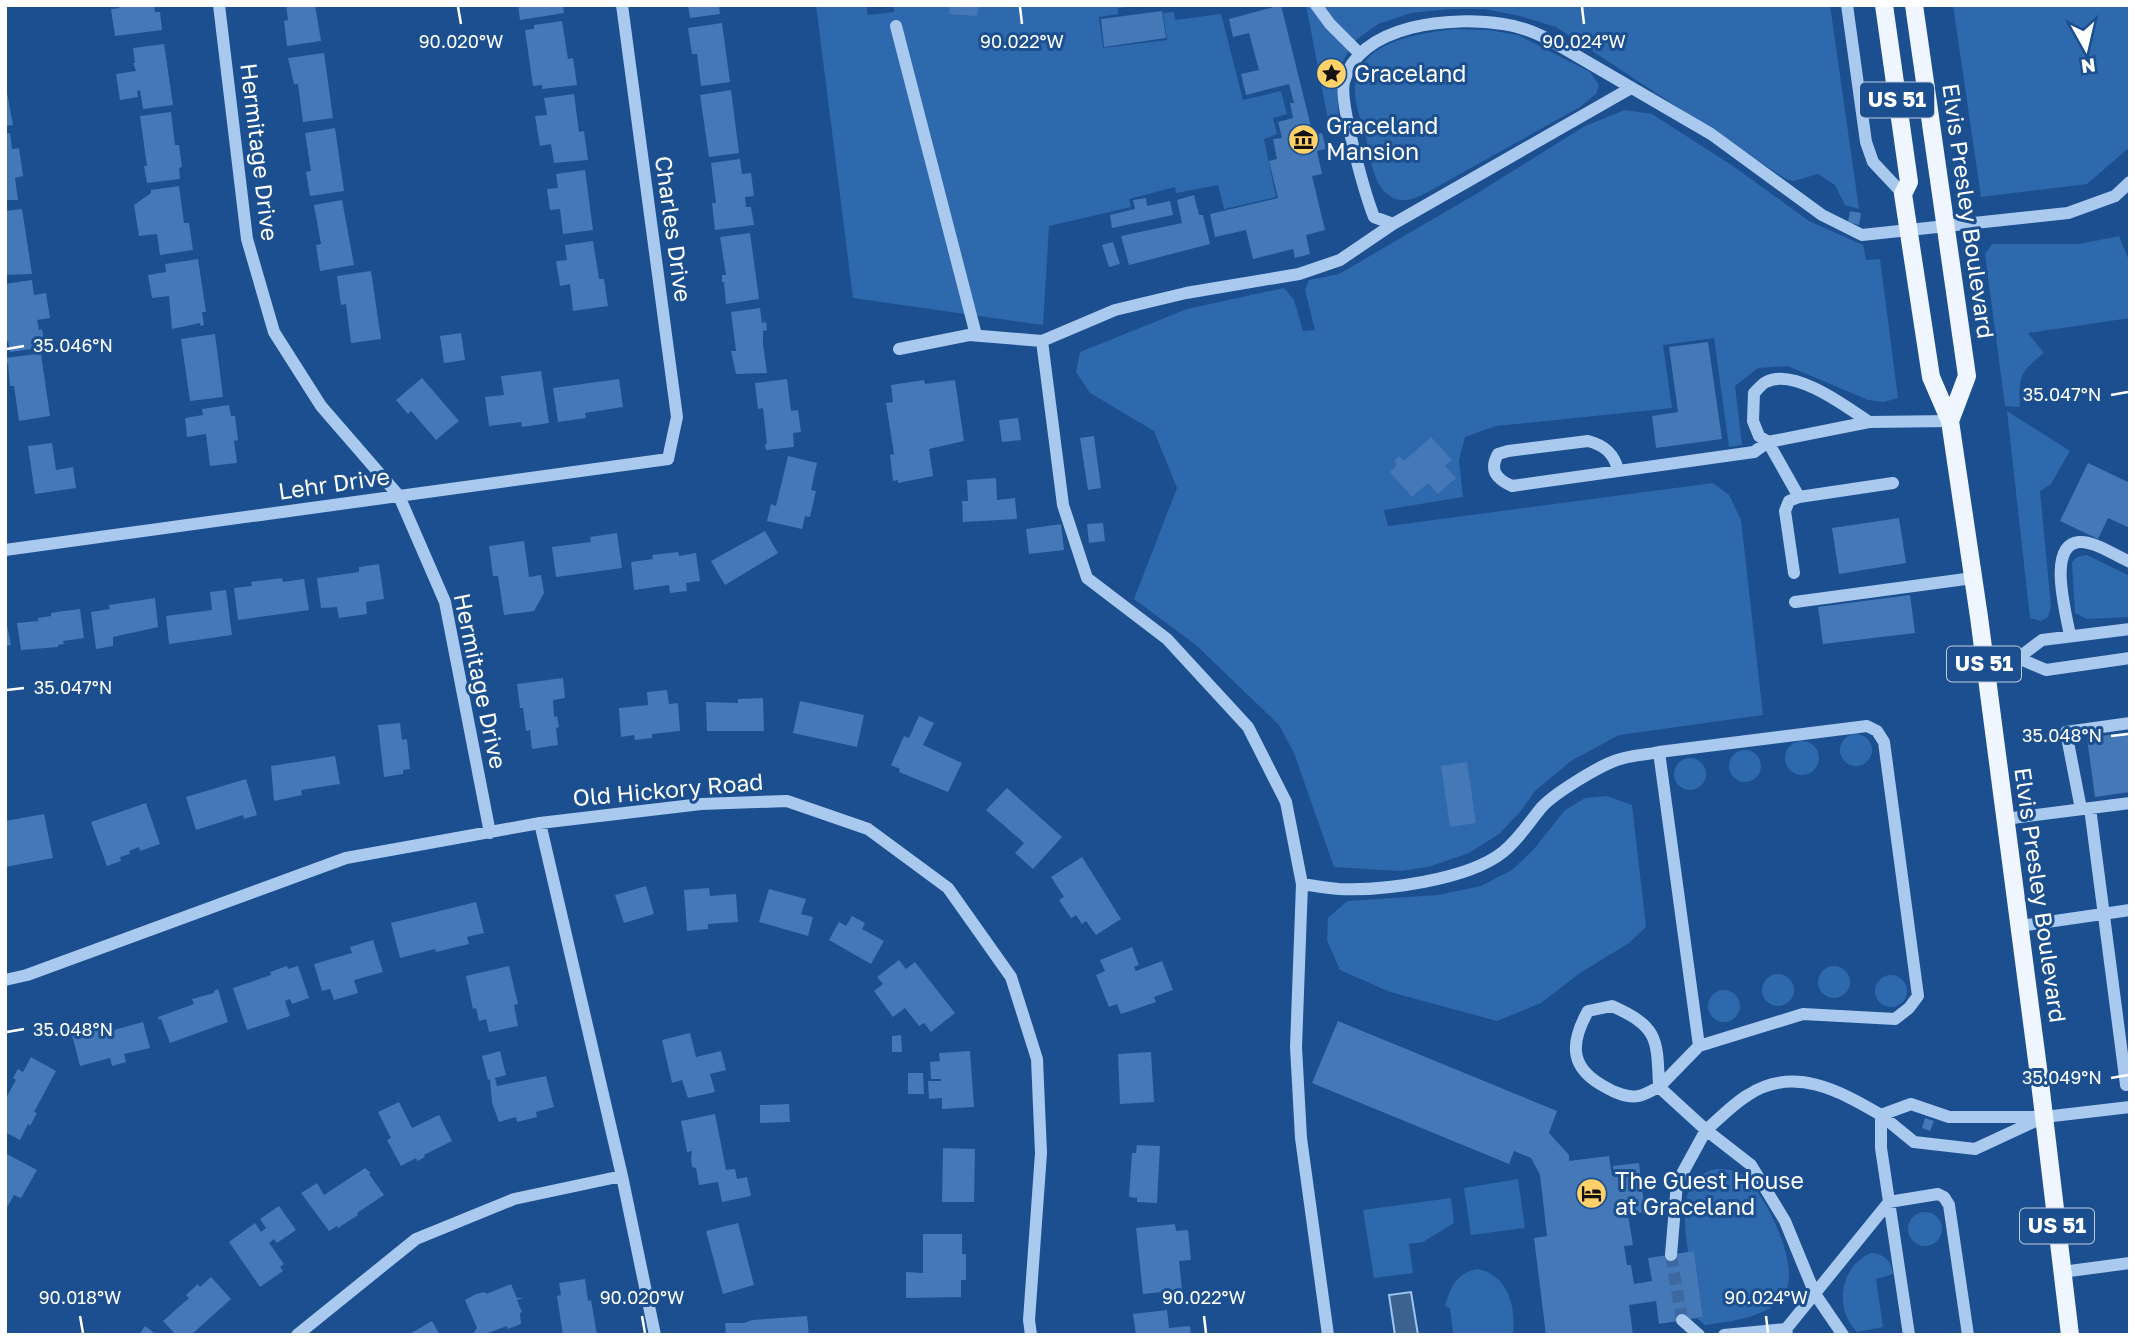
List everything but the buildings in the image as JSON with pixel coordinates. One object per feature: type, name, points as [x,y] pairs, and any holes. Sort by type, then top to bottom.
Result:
[{"type":"main road","name":"Elvis Presley Boulevard","points":[[1884,5],[1909,182],[1903,194],[1907,230],[1931,377],[1950,421],[1973,578],[2020,926],[2070,1335]]},
{"type":"main road","name":"Elvis Presley Boulevard","points":[[1914,5],[1967,376],[1950,421]]},
{"type":"street","name":"Hermitage Drive","points":[[219,5],[247,239],[274,332],[321,407],[399,496],[445,602],[490,833]]},
{"type":"street","name":"Charles Drive","points":[[622,5],[677,416],[668,459]]},
{"type":"street","points":[[1316,5],[1330,24],[1360,54]]},
{"type":"street","points":[[1847,5],[1866,142],[1873,162],[1903,194]]},
{"type":"street","points":[[1393,224],[1374,218],[1344,104],[1344,83],[1360,54],[1370,44],[1403,30],[1446,22],[1503,24],[1548,38],[1711,134],[1822,215],[1863,234],[2068,212],[2115,196],[2130,182]]},
{"type":"street","points":[[896,26],[976,335]]},
{"type":"street","points":[[899,349],[969,335],[1042,341],[1115,310],[1186,293],[1299,274],[1340,260],[1393,224],[1631,88]]},
{"type":"street","points":[[1042,341],[1063,505],[1087,578],[1167,639],[1248,727],[1286,802],[1302,884],[1296,1047],[1301,1138],[1328,1335]]},
{"type":"street","points":[[1799,496],[1768,442],[1759,436],[1753,421],[1754,393],[1767,381],[1788,380],[1823,390],[1870,422]]},
{"type":"street","points":[[1618,470],[1611,454],[1601,444],[1588,442],[1508,451],[1498,454],[1493,462],[1494,472],[1502,481],[1513,486],[1754,452],[1768,442],[1870,422],[1950,421]]},
{"type":"street","name":"Lehr Drive","points":[[5,550],[668,459]]},
{"type":"street","points":[[1794,573],[1785,511],[1789,501],[1799,496],[1893,483]]},
{"type":"street","points":[[2070,636],[2060,568],[2062,556],[2068,547],[2077,542],[2089,544],[2130,562]]},
{"type":"street","points":[[1795,602],[1973,578]]},
{"type":"street","points":[[1984,665],[2018,658],[2042,640],[2130,629]]},
{"type":"street","points":[[2018,658],[2046,670],[2130,658]]},
{"type":"street","points":[[2130,723],[2066,732],[2085,809],[2103,914],[2126,1085],[2130,1084]]},
{"type":"street","points":[[1302,884],[1339,889],[1366,888],[1469,872],[1501,854],[1523,834],[1543,806],[1582,778],[1618,760],[1659,752],[1867,726],[1877,731],[1884,742],[1918,996],[1909,1008],[1895,1018],[1803,1014],[1699,1046],[1658,1087],[1637,1097],[1616,1093],[1595,1082],[1581,1069],[1575,1046],[1577,1030],[1588,1011],[1612,1006],[1638,1017],[1653,1035],[1658,1059],[1658,1087],[1706,1130],[1751,1165],[1786,1221],[1815,1294],[1843,1335]]},
{"type":"street","points":[[1659,752],[1699,1046]]},
{"type":"street","name":"Old Hickory Road","points":[[5,979],[27,975],[346,858],[540,823],[701,804],[787,801],[868,829],[947,888],[1010,977],[1037,1059],[1041,1153],[1029,1320],[1031,1335]]},
{"type":"street","points":[[2005,819],[2130,803]]},
{"type":"street","points":[[540,823],[622,1176],[655,1335]]},
{"type":"street","points":[[2020,926],[2130,910]]},
{"type":"street","points":[[1671,1255],[1676,1184],[1706,1130],[1749,1094],[1782,1082],[1815,1083],[1841,1091],[1881,1115],[1914,1142],[1975,1149],[2044,1118]]},
{"type":"street","points":[[1881,1115],[1911,1104],[1949,1117],[2044,1118],[2130,1107]]},
{"type":"street","points":[[1881,1115],[1881,1148],[1909,1335]]},
{"type":"street","points":[[297,1335],[416,1239],[514,1199],[622,1176]]},
{"type":"street","points":[[1724,1335],[1786,1332],[1889,1202],[1938,1195],[1944,1197],[1949,1205],[1968,1335]]},
{"type":"street","points":[[2062,1272],[2130,1263]]},
{"type":"street","points":[[1682,1320],[1699,1335]]},
{"type":"shaded area","points":[[816,5],[866,5],[868,15],[894,12],[893,5],[1142,5],[1118,8],[1118,14],[1099,17],[1103,48],[1167,40],[1163,13],[1174,12],[1175,20],[1221,14],[1243,100],[1281,91],[1287,114],[1273,118],[1277,134],[1264,139],[1276,197],[1224,209],[1218,185],[1176,193],[1175,187],[1129,199],[1131,207],[1049,226],[1043,325],[853,298]]},
{"type":"shaded area","points":[[1306,5],[1830,5],[1859,209],[1845,205],[1835,185],[1818,174],[1794,181],[1786,179],[1556,27],[1485,9],[1411,13],[1378,24],[1353,42],[1336,75],[1339,117],[1328,120]]},
{"type":"shaded area","points":[[1953,5],[2130,5],[2130,147],[2087,184],[1981,197]]},
{"type":"shaded area","points":[[1453,29],[1489,30],[1518,35],[1590,72],[1599,85],[1596,94],[1580,107],[1426,193],[1408,200],[1399,200],[1384,191],[1376,179],[1355,98],[1355,84],[1360,69],[1368,58],[1380,49],[1409,37]]},
{"type":"shaded area","points":[[1625,110],[1652,114],[1733,166],[1809,221],[1863,245],[1866,260],[1880,259],[1898,398],[1884,402],[1868,400],[1788,366],[1758,368],[1735,386],[1742,445],[1729,447],[1714,338],[1663,345],[1672,408],[1496,426],[1465,437],[1459,460],[1463,497],[1384,510],[1388,526],[1713,483],[1729,495],[1741,520],[1763,715],[1619,735],[1571,761],[1535,791],[1499,834],[1469,853],[1428,867],[1400,871],[1334,867],[1294,753],[1279,725],[1196,645],[1134,599],[1177,488],[1154,431],[1090,393],[1076,372],[1080,352],[1187,309],[1284,288],[1294,300],[1303,331],[1315,330],[1305,290],[1309,280],[1339,274],[1585,126]]},
{"type":"shaded area","points":[[2119,236],[2130,263],[2130,318],[2028,333],[2044,353],[2022,376],[2020,407],[2005,406],[1985,254],[1992,244],[2080,244]]},
{"type":"shaded area","points":[[2007,411],[2070,451],[2051,484],[2040,491],[2051,607],[2048,617],[2041,621],[2030,618]]},
{"type":"shaded area","points":[[2087,555],[2130,576],[2130,617],[2087,619],[2075,613],[2072,562],[2077,557]]},
{"type":"shaded area","points":[[1856,734],[1868,738],[1872,750],[1868,762],[1856,766],[1844,762],[1840,750],[1844,738]]},
{"type":"shaded area","points":[[1802,741],[1814,746],[1819,758],[1814,770],[1802,775],[1790,770],[1785,758],[1790,746]]},
{"type":"shaded area","points":[[1745,750],[1757,754],[1761,766],[1757,778],[1745,782],[1733,778],[1729,766],[1733,754]]},
{"type":"shaded area","points":[[1690,758],[1702,762],[1706,774],[1702,786],[1690,790],[1678,786],[1674,774],[1678,762]]},
{"type":"shaded area","points":[[1607,796],[1632,805],[1646,927],[1629,943],[1580,973],[1541,1003],[1497,1021],[1390,992],[1340,970],[1327,940],[1328,918],[1347,901],[1438,895],[1481,886],[1512,870],[1534,849],[1565,810],[1585,798]]},
{"type":"shaded area","points":[[1834,966],[1846,970],[1850,982],[1846,994],[1834,998],[1822,994],[1818,982],[1822,970]]},
{"type":"shaded area","points":[[1778,974],[1790,978],[1794,990],[1790,1002],[1778,1006],[1766,1002],[1762,990],[1766,978]]},
{"type":"shaded area","points":[[1891,975],[1903,979],[1907,991],[1903,1003],[1891,1007],[1879,1003],[1875,991],[1879,979]]},
{"type":"shaded area","points":[[1724,990],[1736,994],[1740,1006],[1736,1018],[1724,1022],[1712,1018],[1708,1006],[1712,994]]},
{"type":"shaded area","points":[[1716,1169],[1732,1170],[1743,1175],[1763,1201],[1780,1234],[1789,1268],[1788,1283],[1784,1295],[1777,1303],[1759,1314],[1705,1325],[1697,1318],[1703,1317],[1694,1251],[1688,1252],[1685,1214],[1689,1191],[1695,1181],[1703,1174]]},
{"type":"shaded area","points":[[1518,1179],[1525,1228],[1471,1235],[1464,1188]]},
{"type":"shaded area","points":[[1451,1198],[1454,1223],[1423,1242],[1409,1244],[1413,1273],[1374,1278],[1363,1210]]},
{"type":"shaded area","points":[[1925,1212],[1937,1217],[1942,1229],[1937,1241],[1925,1246],[1913,1241],[1908,1229],[1913,1217]]},
{"type":"shaded area","points":[[1871,1253],[1886,1259],[1893,1274],[1876,1279],[1883,1327],[1857,1332],[1845,1312],[1843,1289],[1852,1268],[1860,1259]]},
{"type":"shaded area","points":[[1478,1269],[1497,1278],[1508,1294],[1513,1314],[1513,1335],[1449,1335],[1453,1333],[1450,1308],[1445,1306],[1449,1293],[1460,1277]]},
{"type":"shaded area","points":[[1411,1292],[1418,1335],[1395,1335],[1389,1295]]},
{"type":"tunnel","points":[[1671,1255],[1682,1320]]},
{"type":"place","name":"Graceland","points":[[1331,74]]},
{"type":"place","name":"Graceland Mansion","points":[[1303,139]]},
{"type":"place","name":"The Guest House at Graceland","points":[[1592,1194]]}]
